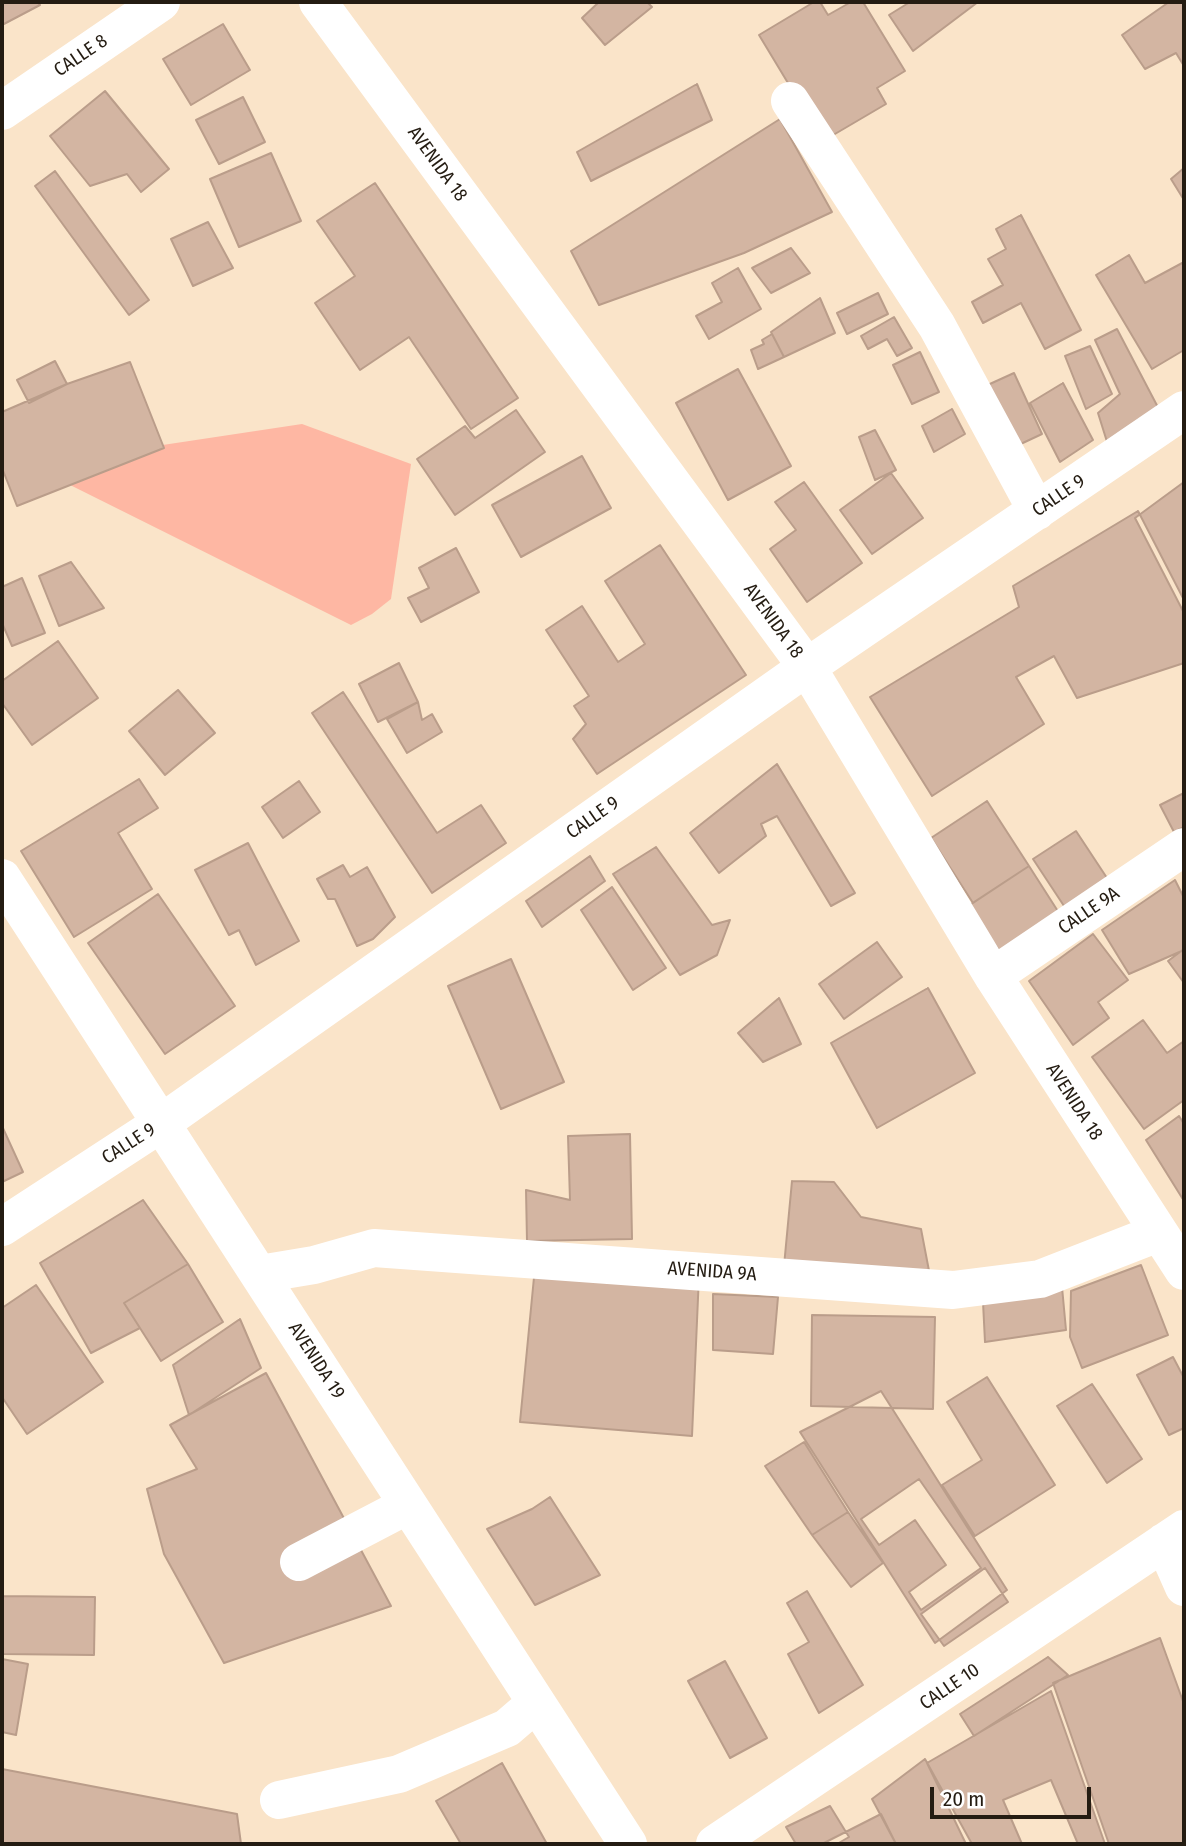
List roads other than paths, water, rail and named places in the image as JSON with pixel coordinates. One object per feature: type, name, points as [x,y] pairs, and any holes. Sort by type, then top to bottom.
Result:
[{"type":"street","name":"CALLE 8","points":[[2,111],[161,2]]},
{"type":"street","name":"AVENIDA 18","points":[[317,2],[807,667],[993,976],[1184,1271]]},
{"type":"street","points":[[790,101],[937,326],[1037,511]]},
{"type":"street","name":"CALLE 9","points":[[2,1227],[160,1124],[807,667],[1184,410]]},
{"type":"street","name":"CALLE 9A","points":[[993,976],[1184,847]]},
{"type":"street","name":"AVENIDA 19","points":[[2,878],[628,1844]]},
{"type":"street","name":"AVENIDA 9A","points":[[260,1273],[314,1265],[374,1248],[953,1290],[1040,1279],[1157,1233]]},
{"type":"street","points":[[299,1562],[408,1505]]},
{"type":"street","points":[[1174,1536],[1184,1587]]},
{"type":"street","name":"CALLE 10","points":[[715,1844],[1174,1536]]},
{"type":"street","points":[[279,1800],[399,1773],[507,1728],[536,1703]]}]
